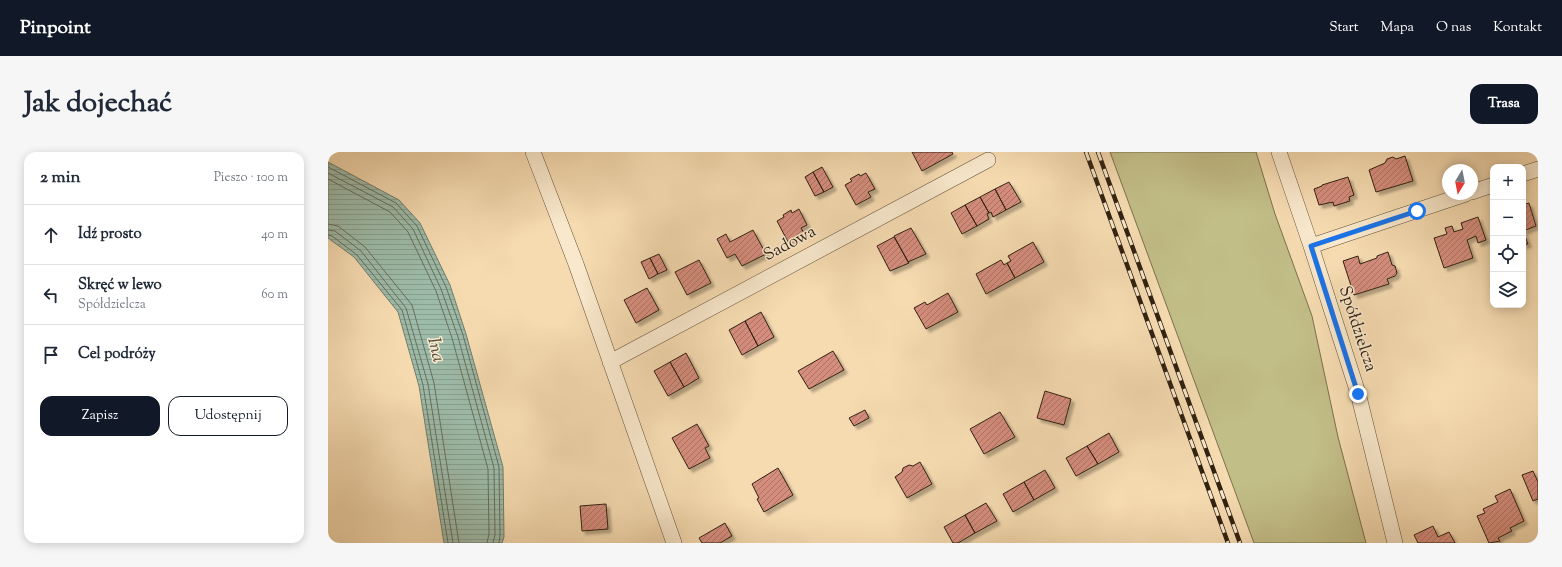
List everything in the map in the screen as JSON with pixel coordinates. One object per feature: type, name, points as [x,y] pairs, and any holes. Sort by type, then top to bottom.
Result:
[{"type":"street","points":[[534,152],[576,264],[674,543]]},
{"type":"street","name":"Spółdzielcza","points":[[1279,152],[1311,246],[1358,394],[1395,543]]},
{"type":"street","name":"Sadowa","points":[[610,362],[988,160]]},
{"type":"street","points":[[1526,173],[1538,169]]},
{"type":"street","points":[[1478,190],[1490,186]]},
{"type":"street","points":[[1311,246],[1448,200]]},
{"type":"shaded area","points":[[1110,152],[1256,152],[1275,214],[1312,316],[1338,437],[1366,543],[1254,543]]},
{"type":"water","name":"Ina","points":[[328,162],[399,200],[420,223],[450,285],[466,334],[503,467],[504,537],[502,543],[444,543],[419,386],[398,312],[354,257],[328,238]]},
{"type":"building","points":[[912,152],[952,152],[953,154],[922,171]]},
{"type":"building","points":[[1405,156],[1413,181],[1376,192],[1369,170],[1385,163],[1387,159],[1393,157],[1396,159]]},
{"type":"building","points":[[822,167],[833,187],[824,192],[813,172]]},
{"type":"building","points":[[813,172],[824,192],[815,196],[805,177]]},
{"type":"building","points":[[866,173],[875,189],[868,192],[871,197],[856,205],[845,185],[852,181],[850,179],[859,174],[860,176]]},
{"type":"building","points":[[1348,177],[1354,195],[1349,197],[1350,201],[1334,206],[1333,202],[1319,205],[1314,189]]},
{"type":"building","points":[[1009,182],[1021,202],[1006,210],[995,189]]},
{"type":"building","points":[[995,189],[1006,210],[993,217],[980,197]]},
{"type":"building","points":[[980,197],[989,213],[987,214],[989,219],[977,226],[965,205]]},
{"type":"building","points":[[1529,203],[1536,226],[1526,230],[1526,204]]},
{"type":"building","points":[[965,205],[977,226],[962,234],[951,213]]},
{"type":"building","points":[[799,209],[807,225],[801,228],[804,233],[788,242],[777,221],[791,210],[792,213]]},
{"type":"building","points":[[1478,217],[1486,240],[1478,243],[1476,236],[1467,240],[1473,258],[1444,268],[1434,238],[1447,234],[1445,228],[1452,226],[1454,232],[1463,229],[1461,223]]},
{"type":"building","points":[[911,228],[926,254],[908,262],[894,236]]},
{"type":"building","points":[[753,230],[766,254],[742,266],[735,254],[727,258],[717,239],[726,234],[730,242]]},
{"type":"building","points":[[894,237],[909,263],[890,271],[877,246]]},
{"type":"building","points":[[1033,242],[1044,262],[1015,278],[1007,263],[1011,261],[1008,256]]},
{"type":"building","points":[[1388,252],[1392,265],[1395,266],[1397,273],[1395,276],[1387,279],[1389,284],[1354,295],[1343,261],[1358,256],[1360,264]]},
{"type":"building","points":[[659,254],[667,270],[658,274],[650,258]]},
{"type":"building","points":[[650,258],[658,274],[649,279],[641,262]]},
{"type":"building","points":[[699,260],[711,283],[687,295],[675,272]]},
{"type":"building","points":[[1001,260],[1004,265],[1007,263],[1015,278],[986,294],[976,274]]},
{"type":"building","points":[[647,288],[659,310],[636,323],[624,300]]},
{"type":"building","points":[[948,293],[958,312],[926,329],[914,308],[925,302],[927,305]]},
{"type":"building","points":[[761,312],[774,337],[758,346],[745,321]]},
{"type":"building","points":[[745,321],[758,346],[742,355],[729,330]]},
{"type":"building","points":[[833,351],[844,370],[809,389],[798,371]]},
{"type":"building","points":[[686,353],[699,378],[684,387],[670,362]]},
{"type":"building","points":[[670,362],[684,387],[668,396],[654,371]]},
{"type":"building","points":[[1045,391],[1071,399],[1064,425],[1037,418]]},
{"type":"building","points":[[865,410],[869,418],[854,426],[849,418]]},
{"type":"building","points":[[1000,412],[1015,437],[984,454],[970,429]]},
{"type":"building","points":[[697,424],[709,446],[705,448],[710,458],[689,469],[672,438]]},
{"type":"building","points":[[1109,433],[1119,452],[1098,464],[1087,446]]},
{"type":"building","points":[[1087,446],[1098,464],[1076,476],[1066,458]]},
{"type":"building","points":[[920,462],[932,484],[907,498],[895,477],[902,472],[903,468],[909,465],[913,466]]},
{"type":"building","points":[[778,468],[793,495],[764,512],[757,499],[759,498],[752,484]]},
{"type":"building","points":[[1045,470],[1055,488],[1034,500],[1024,482]]},
{"type":"building","points":[[1533,471],[1538,482],[1538,499],[1533,501],[1522,475]]},
{"type":"building","points":[[1024,482],[1034,500],[1013,512],[1003,494]]},
{"type":"building","points":[[1510,489],[1524,521],[1510,528],[1512,531],[1498,538],[1500,541],[1489,543],[1477,516],[1485,513],[1483,509],[1498,502],[1495,496]]},
{"type":"building","points":[[986,503],[997,521],[975,533],[965,515]]},
{"type":"building","points":[[606,504],[608,529],[582,531],[580,506]]},
{"type":"building","points":[[965,515],[975,533],[958,543],[953,543],[944,527]]},
{"type":"building","points":[[725,523],[732,536],[720,543],[702,543],[699,538]]},
{"type":"building","points":[[1433,526],[1438,537],[1449,532],[1455,543],[1418,543],[1414,535]]},
{"type":"railway","points":[[1086,152],[1228,543]]},
{"type":"railway","points":[[1098,152],[1240,543]]},
{"type":"route","points":[[1358,394],[1311,246],[1417,211]]}]
